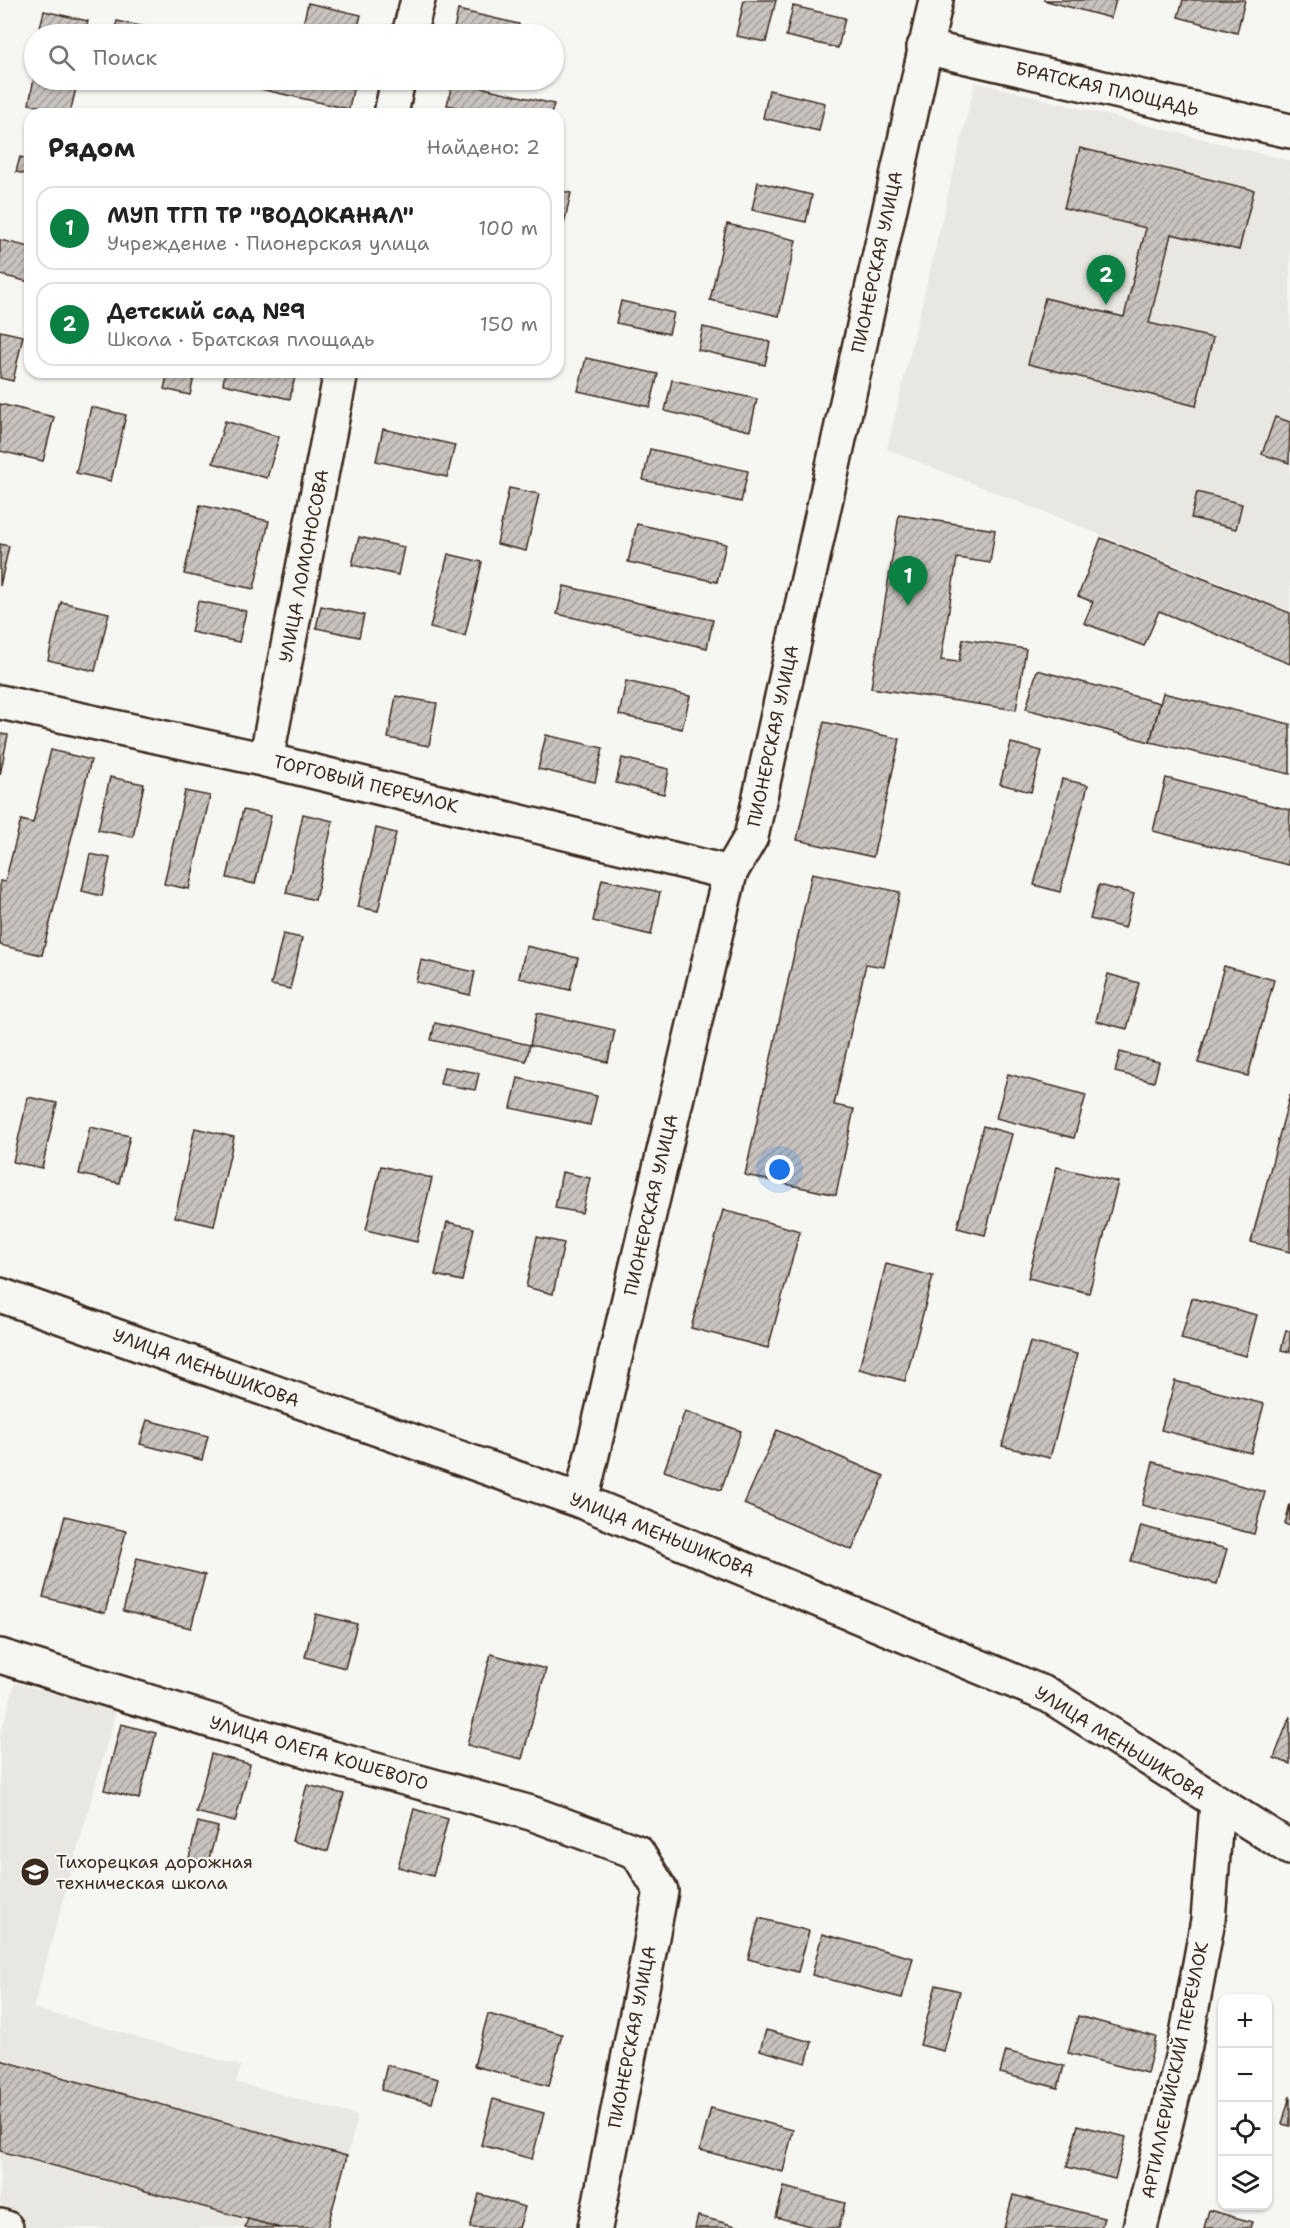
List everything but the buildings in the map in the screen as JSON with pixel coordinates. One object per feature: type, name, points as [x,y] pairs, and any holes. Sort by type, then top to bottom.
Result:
[{"type":"street","points":[[412,24],[418,0]]},
{"type":"street","name":"ПИОНЕРСКАЯ УЛИЦА","points":[[581,1501],[730,873],[751,837],[936,0]]},
{"type":"street","name":"БРАТСКАЯ ПЛОЩАДЬ","points":[[924,47],[1290,131]]},
{"type":"street","points":[[392,108],[396,90]]},
{"type":"street","name":"УЛИЦА ЛОМОНОСОВА","points":[[266,760],[340,378]]},
{"type":"street","name":"ТОРГОВЫЙ ПЕРЕУЛОК","points":[[0,702],[266,760],[730,873]]},
{"type":"street","name":"УЛИЦА МЕНЬШИКОВА","points":[[0,1295],[581,1501],[1050,1696],[1290,1848]]},
{"type":"street","name":"УЛИЦА ОЛЕГА КОШЕВОГО","points":[[0,1656],[332,1758],[531,1813],[637,1852]]},
{"type":"street","name":"АРТИЛЛЕРИЙСКИЙ ПЕРЕУЛОК","points":[[1140,2228],[1185,2045],[1208,1920],[1217,1803]]},
{"type":"street","name":"ПИОНЕРСКАЯ УЛИЦА","points":[[595,2228],[661,1892],[637,1852]]},
{"type":"street","points":[[0,2226],[6,2228]]},
{"type":"shaded area","points":[[975,82],[1290,161],[1290,611],[887,449]]},
{"type":"shaded area","name":"Тихорецкая дорожная техническая школа","points":[[15,1683],[116,1711],[33,2008],[241,2066],[236,2082],[358,2116],[327,2228],[0,2228],[0,1736]]},
{"type":"place","name":"Детский сад №9","points":[[1106,305]]},
{"type":"place","name":"МУП ТГП ТР \"ВОДОКАНАЛ\"","points":[[908,606]]},
{"type":"place","name":"Тихорецкая дорожная техническая школа","points":[[35,1872]]}]
